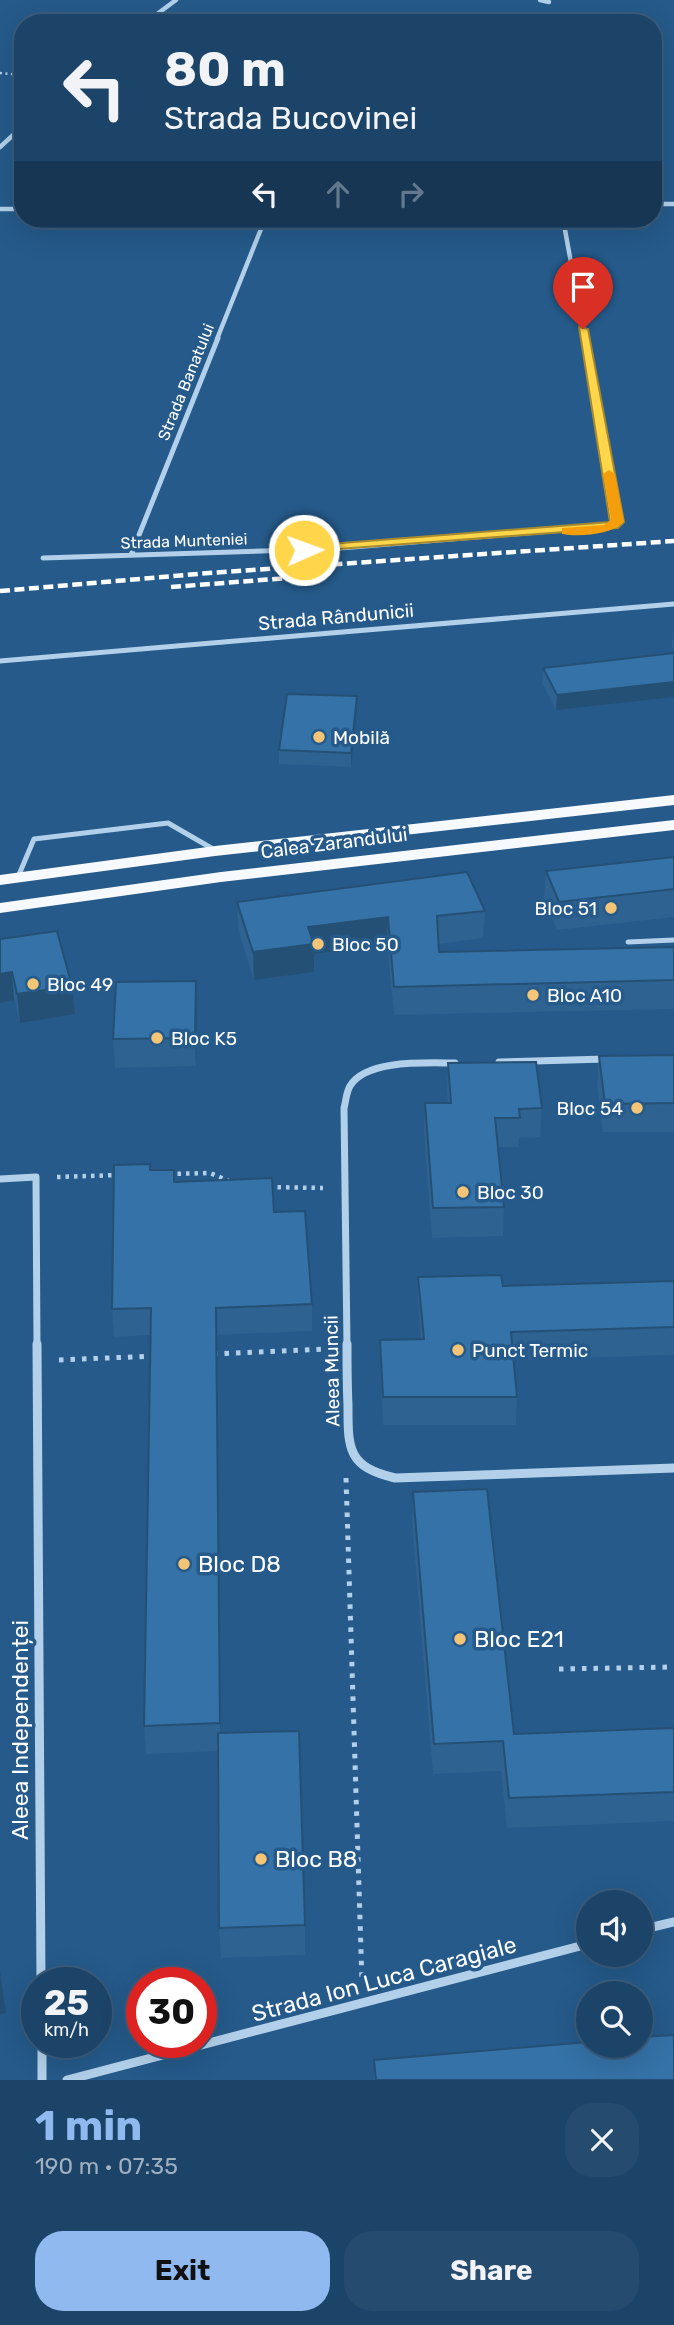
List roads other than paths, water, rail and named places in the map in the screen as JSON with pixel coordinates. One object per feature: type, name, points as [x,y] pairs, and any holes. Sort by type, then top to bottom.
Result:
[{"type":"main road","name":"Calea Zarandului","points":[[0,880],[215,851],[674,800]]},
{"type":"main road","name":"Calea Zarandului","points":[[0,908],[221,877],[674,825]]},
{"type":"street","points":[[157,14],[176,0]]},
{"type":"street","points":[[540,0],[549,2]]},
{"type":"street","points":[[0,147],[14,134]]},
{"type":"street","name":"Strada Banatului","points":[[131,555],[261,228]]},
{"type":"street","name":"Strada Munteniei","points":[[43,558],[328,549],[607,528],[618,522],[565,228]]},
{"type":"street","name":"Strada Rândunicii","points":[[0,661],[674,604]]},
{"type":"street","points":[[495,1062],[619,1059]]},
{"type":"street","name":"Aleea Muncii","points":[[468,1063],[386,1066],[365,1073],[351,1084],[344,1108],[348,1443],[356,1459],[373,1473],[395,1478],[674,1468]]},
{"type":"street","name":"Aleea Independenței","points":[[0,1179],[36,1177],[41,1967]]},
{"type":"street","points":[[653,1927],[674,1922]]},
{"type":"street","name":"Strada Ion Luca Caragiale","points":[[67,2080],[576,1947]]},
{"type":"street","points":[[42,2058],[42,2080]]},
{"type":"lane","points":[[18,877],[34,839],[167,823],[215,851]]},
{"type":"lane","points":[[628,942],[674,940]]},
{"type":"railway","points":[[0,591],[209,573],[674,541]]},
{"type":"railway","points":[[171,587],[314,576]]},
{"type":"place","name":"Mobilă","points":[[319,737]]},
{"type":"place","name":"Bloc 51","points":[[611,908]]},
{"type":"place","name":"Bloc 50","points":[[318,944]]},
{"type":"place","name":"Bloc 49","points":[[33,984]]},
{"type":"place","name":"Bloc A10","points":[[533,995]]},
{"type":"place","name":"Bloc K5","points":[[157,1038]]},
{"type":"place","name":"Bloc 54","points":[[637,1108]]},
{"type":"place","name":"Bloc 30","points":[[463,1192]]},
{"type":"place","name":"Punct Termic","points":[[458,1350]]},
{"type":"place","name":"Bloc D8","points":[[184,1564]]},
{"type":"place","name":"Bloc E21","points":[[460,1639]]},
{"type":"place","name":"Bloc B8","points":[[261,1859]]}]
